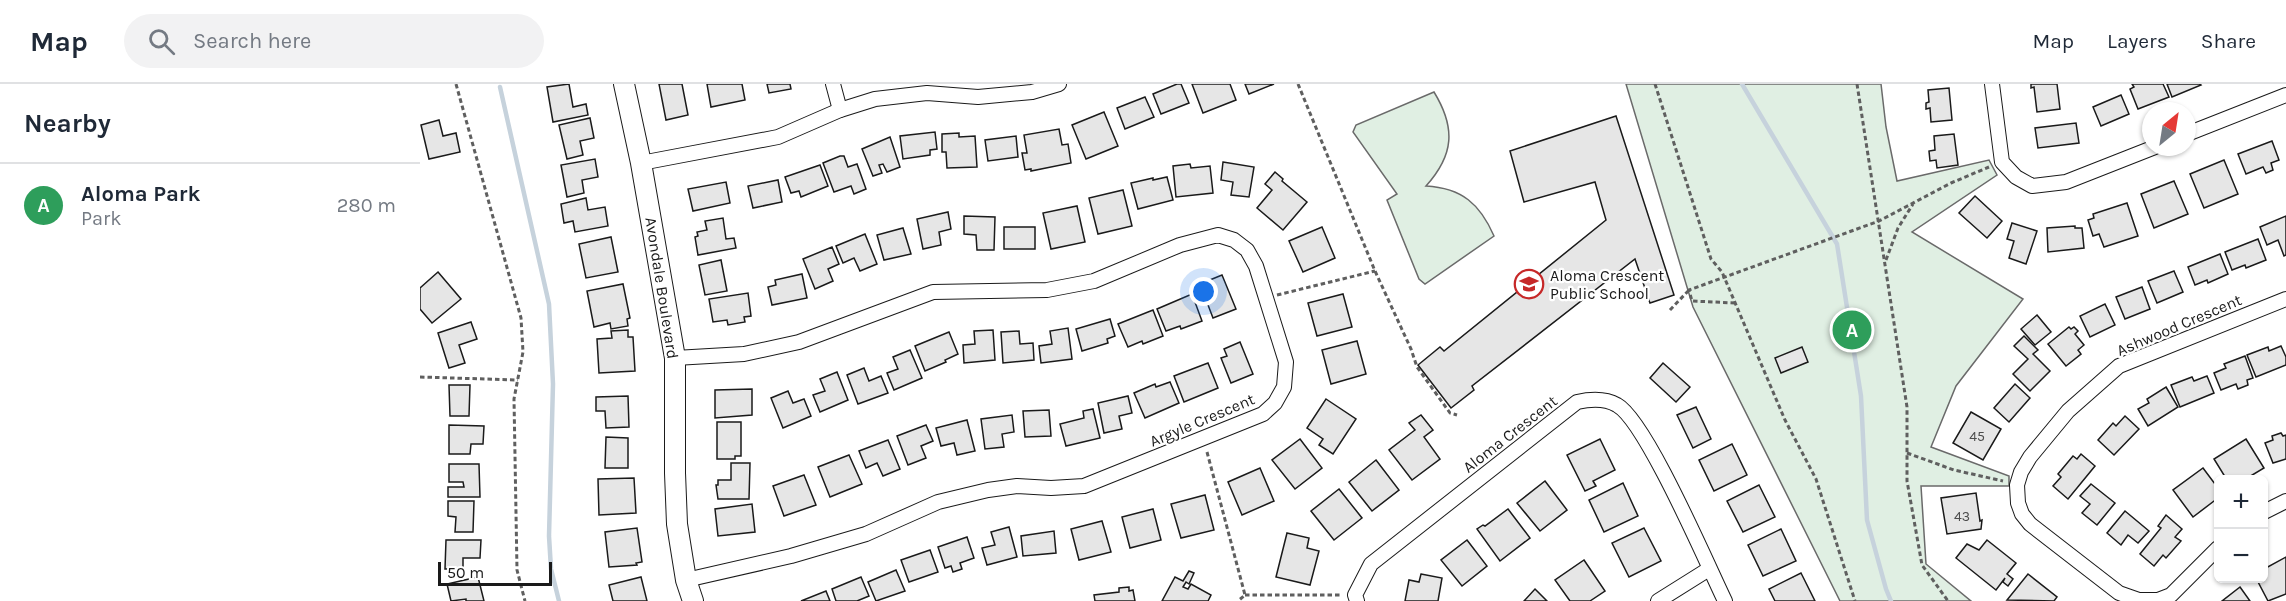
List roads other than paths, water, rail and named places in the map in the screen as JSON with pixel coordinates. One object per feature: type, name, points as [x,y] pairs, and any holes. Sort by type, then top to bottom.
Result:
[{"type":"street","name":"Avondale Boulevard","points":[[624,84],[641,163],[675,358],[677,524],[686,580],[693,601]]},
{"type":"street","points":[[833,84],[840,110]]},
{"type":"street","points":[[641,163],[778,137],[840,110],[875,99],[927,93],[978,97],[1032,92],[1059,84]]},
{"type":"street","points":[[1992,84],[2002,162],[2016,177],[2032,186],[2066,182],[2142,152]]},
{"type":"street","points":[[2196,130],[2286,95]]},
{"type":"street","name":"Argyle Crescent","points":[[675,358],[744,354],[799,342],[933,292],[1047,290],[1095,281],[1180,245],[1218,235],[1234,240],[1247,250],[1256,266],[1287,362],[1284,387],[1275,403],[1263,414],[1084,486],[1017,486],[988,490],[938,502],[866,534],[791,556],[686,580]]},
{"type":"street","name":"Ashwood Crescent","points":[[2214,552],[2171,595],[2158,600],[2139,600],[2119,593],[2030,524],[2022,514],[2018,503],[2017,484],[2030,457],[2068,411],[2119,366],[2286,298]]},
{"type":"street","name":"Aloma Crescent","points":[[1356,598],[1371,564],[1577,402],[1590,399],[1603,400],[1617,405],[1627,413],[1651,449],[1725,601]]},
{"type":"street","points":[[2268,510],[2286,501]]},
{"type":"street","points":[[1658,601],[1709,569]]},
{"type":"waterway","points":[[1742,84],[1837,244],[1861,396],[1867,520],[1891,601]]},
{"type":"waterway","points":[[500,87],[549,304],[553,384],[549,536],[551,569],[559,601]]},
{"type":"place","name":"Aloma Crescent Public School","points":[[1529,284]]},
{"type":"place","name":"Aloma Park","points":[[1852,330]]}]
